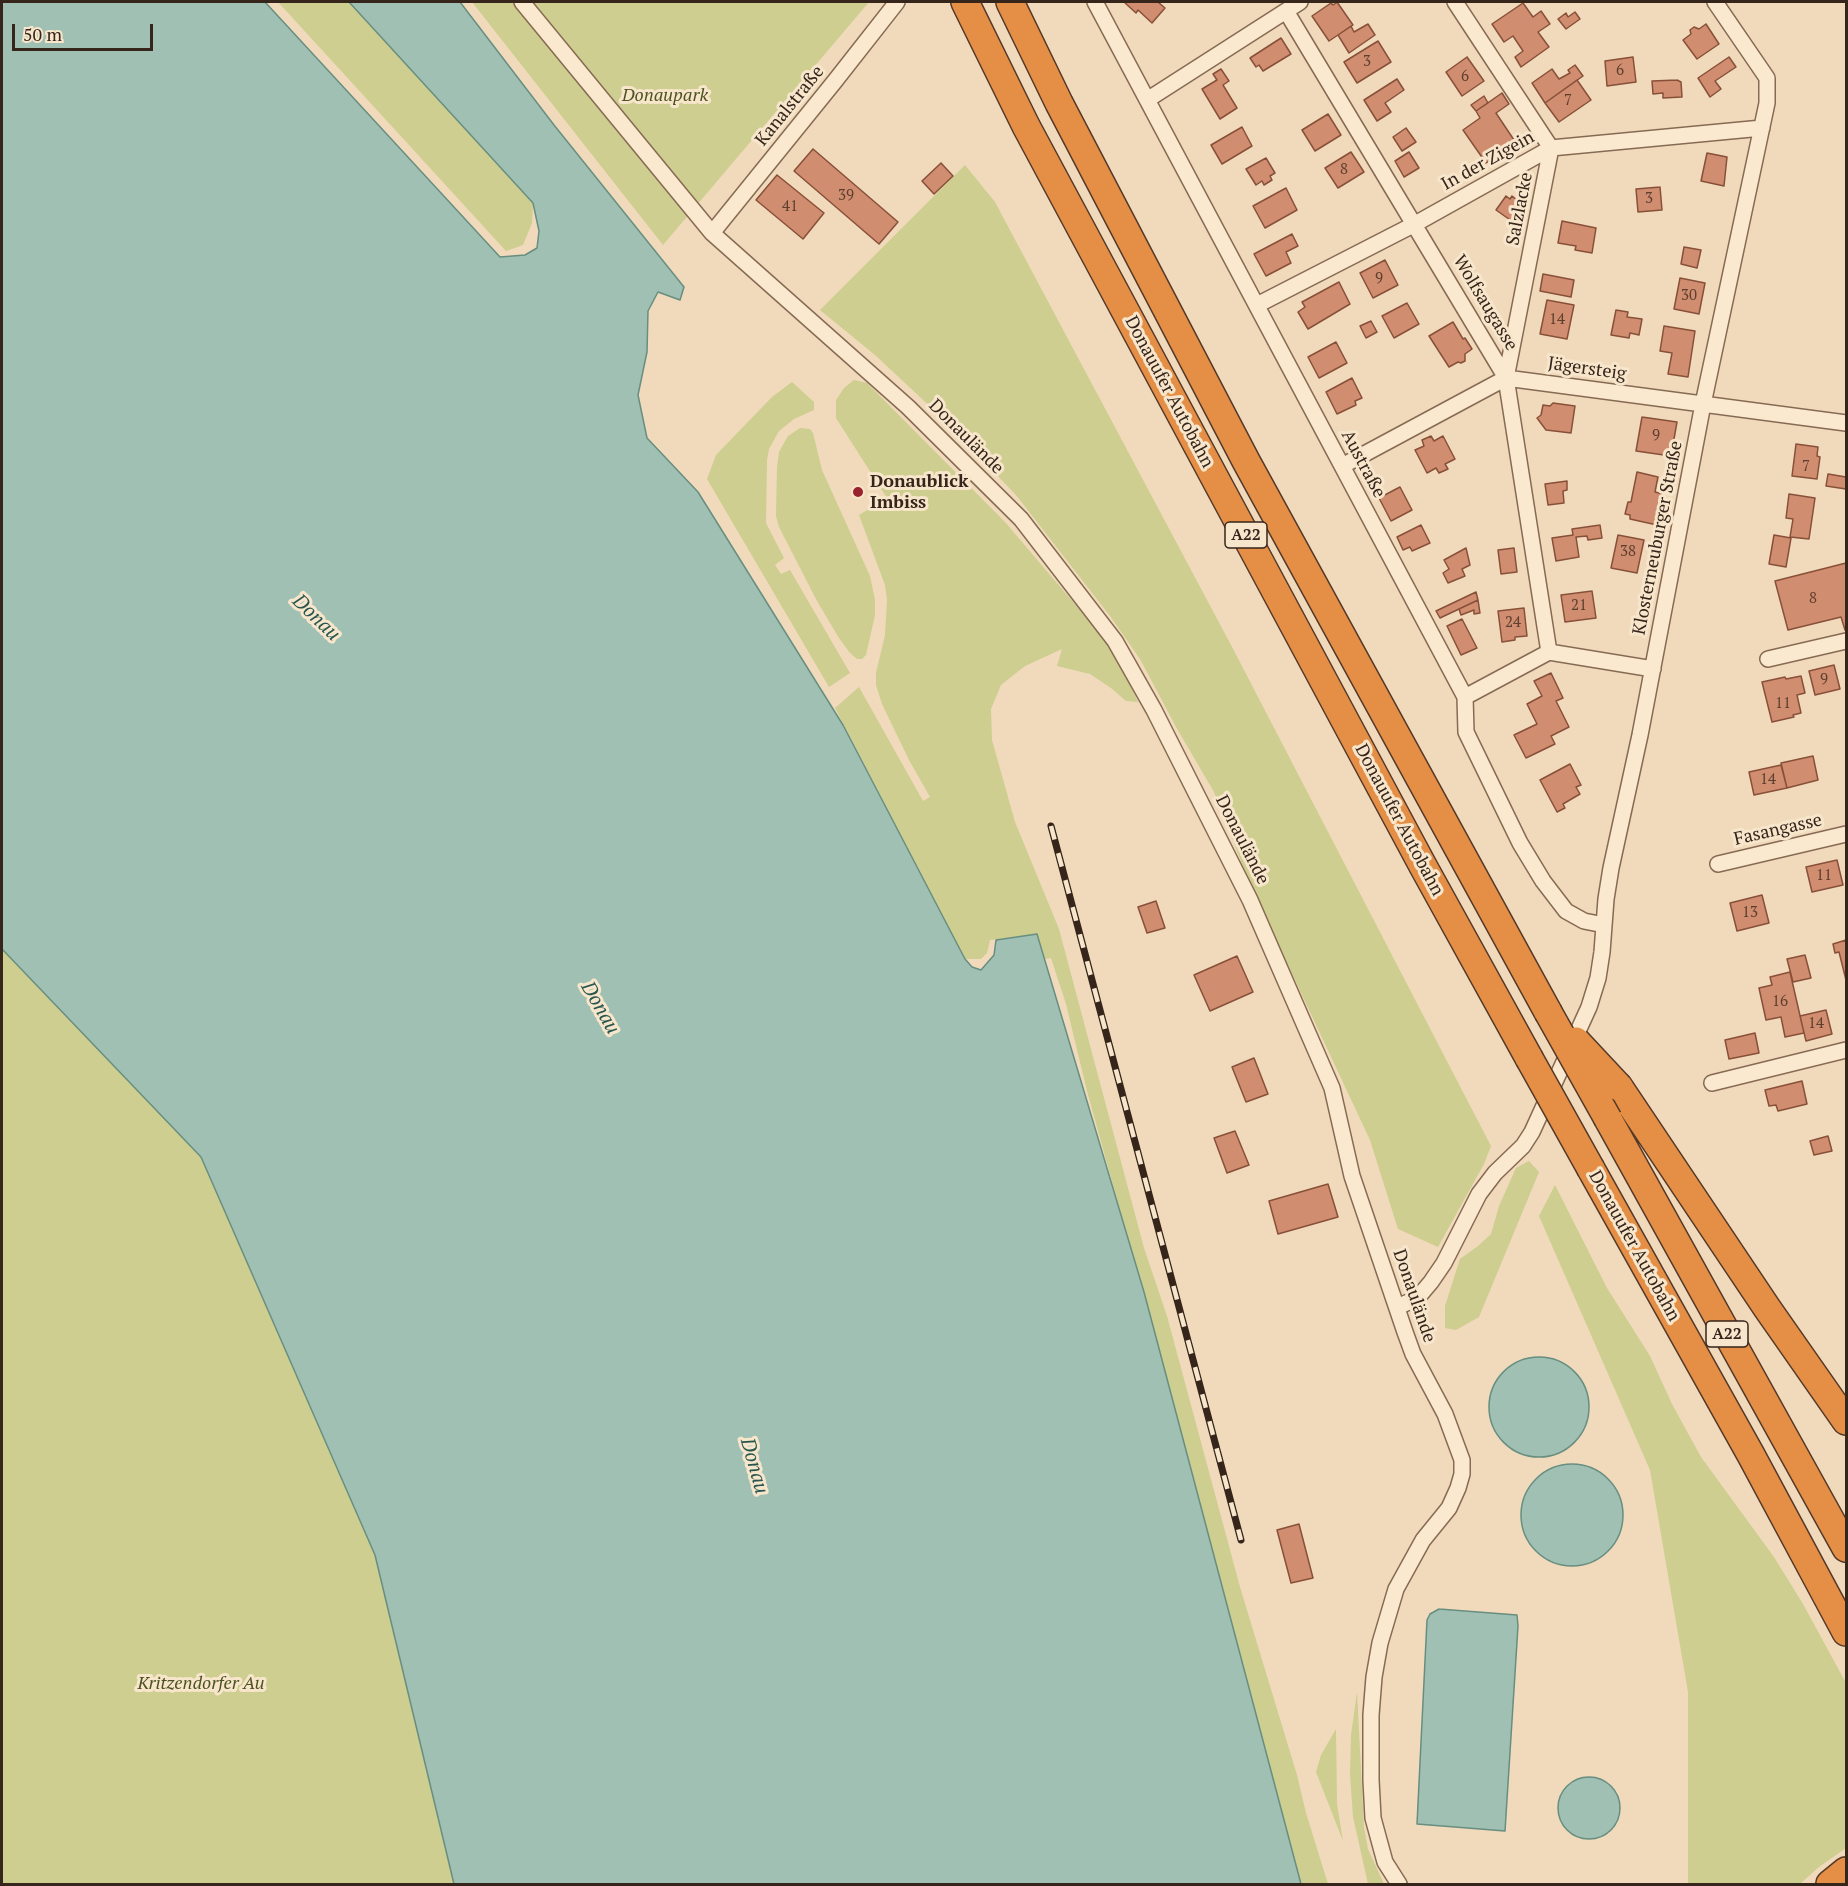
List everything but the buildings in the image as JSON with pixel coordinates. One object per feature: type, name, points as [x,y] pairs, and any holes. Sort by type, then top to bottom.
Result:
[{"type":"highway","name":"Donauufer Autobahn","points":[[1010,2],[1080,144],[1246,461],[1548,1012],[1846,1548]]},
{"type":"highway","name":"Donauufer Autobahn","points":[[967,5],[1026,126],[1418,855],[1751,1455],[1846,1632]]},
{"type":"highway","points":[[1548,1012],[1620,1087],[1767,1308],[1846,1421]]},
{"type":"highway","points":[[1830,1884],[1846,1871]]},
{"type":"street","name":"Donaulände","points":[[522,2],[712,233],[908,407],[1021,519],[1115,641],[1154,710],[1250,900],[1332,1088],[1352,1176],[1413,1354],[1445,1414],[1462,1460],[1460,1481],[1449,1508],[1423,1540],[1396,1589],[1385,1625],[1374,1677],[1371,1726],[1373,1818],[1385,1862],[1399,1884]]},
{"type":"street","name":"Kanalstraße","points":[[712,233],[897,2]]},
{"type":"street","name":"Austraße","points":[[1095,2],[1465,697],[1466,732],[1520,843],[1543,882],[1566,910],[1584,921],[1604,925]]},
{"type":"street","points":[[1148,100],[1300,2]]},
{"type":"street","points":[[1455,2],[1551,148]]},
{"type":"street","name":"Klosterneuburger Straße","points":[[1397,1307],[1420,1295],[1431,1282],[1444,1263],[1479,1194],[1495,1173],[1523,1146],[1589,1007],[1598,978],[1611,868],[1640,735],[1703,404],[1767,103],[1767,78],[1715,2]]},
{"type":"street","name":"Wolfsaugasse","points":[[1286,11],[1506,378],[1549,652]]},
{"type":"street","name":"In der Zigein","points":[[1257,305],[1415,224],[1551,148],[1762,128]]},
{"type":"street","name":"Salzlacke","points":[[1506,378],[1551,148]]},
{"type":"street","points":[[1342,466],[1506,378]]},
{"type":"street","name":"Jägersteig","points":[[1506,378],[1846,423]]},
{"type":"street","points":[[1768,659],[1846,641]]},
{"type":"street","points":[[1465,697],[1549,652],[1653,669]]},
{"type":"street","name":"Fasangasse","points":[[1718,864],[1846,834]]},
{"type":"street","points":[[1712,1083],[1846,1050]]},
{"type":"green space","points":[[278,2],[349,2],[533,203],[532,223],[523,245],[506,251]]},
{"type":"green space","name":"Donaupark","points":[[472,2],[869,2],[663,245]]},
{"type":"green space","points":[[965,165],[995,202],[1231,645],[1491,1146],[1484,1164],[1438,1247],[1398,1229],[1370,1140],[1249,882],[1214,792],[1140,659],[1110,616],[1016,495],[935,411],[875,355],[820,310]]},
{"type":"green space","points":[[854,380],[867,383],[1005,522],[1102,636],[1124,671],[1138,702],[1126,701],[1090,674],[1057,666],[1062,649],[1025,666],[1001,685],[991,709],[992,740],[1015,822],[1059,929],[1144,1248],[1167,1316],[1240,1587],[1328,1884],[1301,1884],[1144,1292],[1087,1091],[1066,1004],[1051,958],[1045,959],[1037,934],[990,940],[987,953],[981,959],[965,959],[835,708],[859,687],[923,801],[930,797],[882,704],[876,685],[876,673],[885,635],[887,600],[885,585],[859,515],[887,498],[836,418],[836,400],[844,388]]},
{"type":"green space","points":[[792,382],[814,402],[814,410],[794,419],[779,431],[769,449],[766,523],[784,558],[775,565],[781,574],[790,570],[850,673],[829,687],[707,479],[716,455],[772,397]]},
{"type":"green space","points":[[800,428],[810,429],[813,433],[822,470],[870,576],[875,600],[875,615],[866,655],[862,659],[857,659],[850,653],[839,638],[817,601],[779,527],[776,516],[779,452],[788,436]]},
{"type":"green space","name":"Kritzendorfer Au","points":[[2,949],[201,1157],[375,1555],[454,1884],[2,1884]]},
{"type":"green space","points":[[1529,1161],[1539,1172],[1479,1317],[1456,1330],[1445,1328],[1445,1306],[1460,1259],[1491,1234],[1499,1206],[1516,1168]]},
{"type":"green space","points":[[1555,1185],[1607,1288],[1650,1356],[1672,1404],[1701,1457],[1774,1557],[1803,1604],[1846,1683],[1846,1848],[1800,1884],[1688,1884],[1688,1692],[1650,1470],[1539,1216]]},
{"type":"green space","points":[[1357,1692],[1364,1827],[1368,1849],[1384,1884],[1368,1884],[1353,1817],[1350,1774],[1351,1735]]},
{"type":"green space","points":[[1336,1729],[1337,1804],[1343,1841],[1316,1772],[1321,1755]]},
{"type":"water","name":"Donau","points":[[2,2],[265,2],[500,257],[525,255],[537,248],[539,231],[533,203],[349,2],[460,2],[554,125],[684,287],[680,300],[658,292],[648,311],[647,352],[638,395],[647,438],[698,492],[843,725],[965,959],[972,967],[981,970],[994,955],[996,940],[1037,934],[1144,1292],[1301,1884],[454,1884],[375,1555],[201,1157],[2,949]]},
{"type":"water","points":[[1539,1357],[1558,1361],[1574,1372],[1585,1388],[1589,1407],[1585,1426],[1574,1442],[1558,1453],[1539,1457],[1520,1453],[1504,1442],[1493,1426],[1489,1407],[1493,1388],[1504,1372],[1520,1361]]},
{"type":"water","points":[[1572,1464],[1591,1468],[1608,1479],[1619,1496],[1623,1515],[1619,1534],[1608,1551],[1591,1562],[1572,1566],[1553,1562],[1536,1551],[1525,1534],[1521,1515],[1525,1496],[1536,1479],[1553,1468]]},
{"type":"water","points":[[1439,1609],[1517,1615],[1505,1831],[1417,1824],[1427,1620],[1430,1614]]},
{"type":"water","points":[[1583,1777],[1595,1777],[1611,1786],[1618,1796],[1620,1808],[1618,1820],[1611,1830],[1595,1839],[1583,1839],[1572,1834],[1563,1825],[1558,1814],[1558,1802],[1563,1791],[1572,1782]]},
{"type":"railway","points":[[1051,826],[1241,1540]]},
{"type":"place","name":"Donaublick Imbiss","points":[[858,492]]}]
